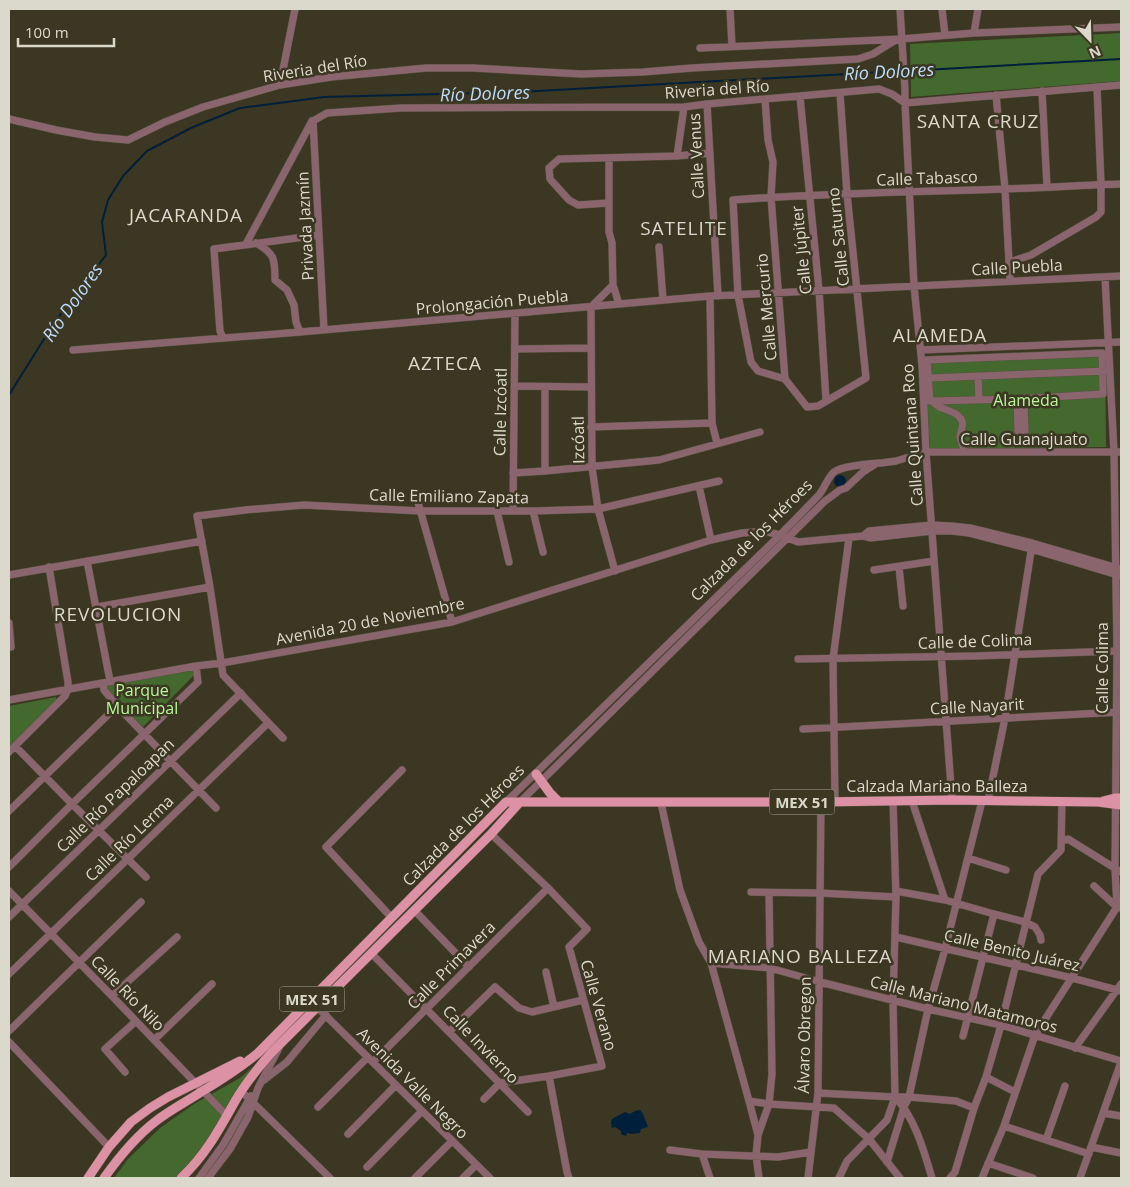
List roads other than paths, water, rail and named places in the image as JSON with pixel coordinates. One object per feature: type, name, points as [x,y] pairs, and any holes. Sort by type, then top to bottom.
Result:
[{"type":"main road","points":[[538,778],[559,802]]},
{"type":"main road","name":"Calzada Mariano Balleza","points":[[506,802],[1118,801]]},
{"type":"main road","name":"Calzada de los Héroes","points":[[104,1178],[121,1154],[154,1122],[173,1108],[244,1065],[258,1053],[506,802]]},
{"type":"main road","name":"Calzada de los Héroes","points":[[181,1178],[214,1138],[241,1091],[258,1068],[491,834],[520,802]]},
{"type":"main road","points":[[88,1178],[109,1146],[131,1122],[162,1101],[258,1053]]},
{"type":"street","points":[[280,84],[295,9]]},
{"type":"street","points":[[730,9],[732,46]]},
{"type":"street","name":"Calle Quintana Roo","points":[[900,9],[914,286],[921,350],[926,452],[952,800]]},
{"type":"street","points":[[942,9],[945,35]]},
{"type":"street","points":[[974,33],[978,9]]},
{"type":"street","name":"Riveria del Río","points":[[700,48],[1121,27]]},
{"type":"street","name":"Riveria del Río","points":[[9,119],[95,138],[128,140],[165,122],[203,107],[280,84],[331,77],[426,68],[473,68],[581,74],[858,59],[901,39]]},
{"type":"street","points":[[905,103],[1121,85]]},
{"type":"street","points":[[1010,262],[1032,255],[1096,217],[1101,212],[1102,184],[1096,87]]},
{"type":"street","name":"Riveria del Río","points":[[312,121],[327,113],[401,108],[684,107],[879,89],[892,94],[905,103]]},
{"type":"street","points":[[1042,91],[1047,187]]},
{"type":"street","name":"Calle Saturno","points":[[826,400],[866,378],[847,194],[840,93]]},
{"type":"street","points":[[996,95],[1005,189],[1010,280]]},
{"type":"street","name":"Calle Júpiter","points":[[800,96],[819,290],[826,400]]},
{"type":"street","name":"Calle Mercurio","points":[[764,99],[768,140],[773,162],[771,197],[786,379],[807,407],[818,406],[826,400]]},
{"type":"street","name":"Calle Venus","points":[[707,104],[714,296],[712,423],[717,443]]},
{"type":"street","points":[[677,156],[684,107]]},
{"type":"street","points":[[246,244],[312,121]]},
{"type":"street","name":"Privada Jazmín","points":[[312,121],[324,330]]},
{"type":"street","points":[[609,203],[578,205],[569,200],[550,179],[550,168],[559,159],[677,156],[710,152]]},
{"type":"street","points":[[609,158],[609,232],[612,243],[613,285],[619,304]]},
{"type":"street","name":"Calle Tabasco","points":[[738,295],[733,200],[909,191],[1121,184]]},
{"type":"street","points":[[223,338],[220,331],[214,249],[319,235]]},
{"type":"street","points":[[255,243],[266,249],[275,261],[275,280],[287,290],[294,305],[296,322],[300,332]]},
{"type":"street","points":[[659,247],[663,300]]},
{"type":"street","name":"Calle Puebla","points":[[914,286],[1121,276]]},
{"type":"street","name":"Calle Colima","points":[[1105,277],[1109,342],[1106,371],[1118,452],[1119,908]]},
{"type":"street","points":[[591,307],[613,285]]},
{"type":"street","name":"Prolongación Puebla","points":[[73,350],[714,296],[914,286]]},
{"type":"street","points":[[738,295],[751,362],[758,371],[786,379]]},
{"type":"street","name":"Izcóatl","points":[[591,307],[592,467],[598,509],[615,571]]},
{"type":"street","name":"Calle Izcóatl","points":[[513,511],[515,314]]},
{"type":"street","points":[[921,350],[1121,342]]},
{"type":"street","points":[[515,349],[591,348]]},
{"type":"street","points":[[932,401],[1103,394],[1106,371],[1102,353],[927,360],[930,401],[941,408],[949,410],[962,421],[960,440],[964,446],[964,452]]},
{"type":"street","points":[[929,378],[1106,371]]},
{"type":"street","points":[[978,376],[979,400]]},
{"type":"street","points":[[515,386],[591,386]]},
{"type":"street","points":[[545,387],[545,472]]},
{"type":"street","points":[[949,410],[960,401]]},
{"type":"street","points":[[592,427],[712,423]]},
{"type":"street","points":[[513,473],[545,472],[659,460],[760,432]]},
{"type":"street","name":"Calle Guanajuato","points":[[876,464],[896,461],[926,452],[1118,452]]},
{"type":"street","name":"Calzada de los Héroes","points":[[520,802],[538,778],[819,495],[836,470],[859,465],[876,464]]},
{"type":"street","name":"Calzada de los Héroes","points":[[506,802],[538,778],[788,538],[824,501],[846,488],[862,472],[876,464]]},
{"type":"street","points":[[842,469],[848,472],[851,478],[850,484]]},
{"type":"street","points":[[830,477],[830,483],[834,488],[840,490]]},
{"type":"street","name":"Calle Emiliano Zapata","points":[[202,541],[197,516],[245,510],[304,505],[420,511],[598,509],[720,481]]},
{"type":"street","points":[[699,486],[711,540]]},
{"type":"street","points":[[415,492],[452,622]]},
{"type":"street","points":[[497,511],[510,562]]},
{"type":"street","points":[[533,511],[543,552]]},
{"type":"street","name":"Avenida 20 de Noviembre","points":[[9,700],[452,622],[711,540],[742,533],[768,532],[798,542],[863,536],[869,531],[951,526],[970,528],[1118,572]]},
{"type":"street","points":[[834,802],[834,660],[849,538]]},
{"type":"street","points":[[9,575],[202,541],[223,675],[283,738]]},
{"type":"street","points":[[887,1162],[904,1107],[909,1097],[928,1009],[985,801],[1005,718],[1031,546]]},
{"type":"street","points":[[87,561],[97,607],[106,682],[104,690],[117,706],[216,808]]},
{"type":"street","points":[[874,570],[934,561]]},
{"type":"street","points":[[899,566],[903,606]]},
{"type":"street","points":[[9,752],[65,696],[68,689],[49,568]]},
{"type":"street","points":[[97,607],[210,588]]},
{"type":"street","points":[[9,623],[11,647]]},
{"type":"street","name":"Calle de Colima","points":[[798,660],[1117,651]]},
{"type":"street","points":[[9,867],[198,682],[196,666]]},
{"type":"street","name":"Calle Río Papaloapan","points":[[9,917],[240,693]]},
{"type":"street","points":[[9,811],[117,706]]},
{"type":"street","name":"Calle Nayarit","points":[[803,728],[1118,712]]},
{"type":"street","name":"Calle Río Lerma","points":[[9,974],[268,723]]},
{"type":"street","points":[[15,746],[146,877]]},
{"type":"street","points":[[392,918],[326,847],[402,770]]},
{"type":"street","points":[[839,1178],[847,1161],[887,1120],[895,1097],[893,1000],[896,894],[893,801]]},
{"type":"street","points":[[912,801],[945,900]]},
{"type":"street","name":"Álvaro Obregon","points":[[808,1178],[818,1093],[821,802]]},
{"type":"street","points":[[950,1178],[955,1172],[974,1108],[986,1077],[1001,1025],[1038,874],[1061,850],[1062,802]]},
{"type":"street","points":[[661,803],[680,890],[699,942],[711,964],[758,1134]]},
{"type":"street","points":[[491,834],[548,888]]},
{"type":"street","points":[[1062,841],[1068,839],[1118,870]]},
{"type":"street","points":[[968,858],[1006,870]]},
{"type":"street","points":[[982,1178],[1004,1126],[1035,1035],[1119,908],[1094,886]]},
{"type":"street","name":"Calle Verano","points":[[548,888],[587,929],[569,947],[602,1066],[549,1076]]},
{"type":"street","name":"Calle Primavera","points":[[318,1107],[427,1009],[548,888]]},
{"type":"street","name":"Calle Río Nilo","points":[[9,891],[227,1116]]},
{"type":"street","points":[[751,892],[896,894],[945,900],[1036,926],[1041,940]]},
{"type":"street","points":[[758,1178],[756,1155],[758,1134],[769,1104],[772,1074],[769,893]]},
{"type":"street","points":[[9,1032],[141,902]]},
{"type":"street","points":[[414,910],[469,967]]},
{"type":"street","points":[[963,1036],[994,914]]},
{"type":"street","points":[[112,996],[177,937]]},
{"type":"street","name":"Calle Benito Juárez","points":[[896,937],[1015,966],[1120,988]]},
{"type":"street","name":"Calle Invierno","points":[[372,953],[528,1112]]},
{"type":"street","name":"Calle Mariano Matamoros","points":[[711,964],[770,968],[928,1009],[1001,1025],[1121,1062]]},
{"type":"street","points":[[546,972],[554,1007]]},
{"type":"street","points":[[154,1040],[212,984]]},
{"type":"street","points":[[449,1032],[496,987],[519,1008],[532,1012],[583,1000]]},
{"type":"street","points":[[1075,1048],[1120,988]]},
{"type":"street","name":"Avenida Valle Negro","points":[[317,1007],[490,1178]]},
{"type":"street","points":[[260,1084],[287,1062],[326,1015]]},
{"type":"street","points":[[126,1072],[105,1050],[136,1020]]},
{"type":"street","points":[[9,1042],[109,1146]]},
{"type":"street","points":[[200,1178],[251,1101],[282,1042]]},
{"type":"street","points":[[1080,1178],[1103,1113],[1118,1081],[1121,1062]]},
{"type":"street","points":[[484,1099],[500,1083],[549,1076],[569,1178]]},
{"type":"street","points":[[986,1077],[1015,1092]]},
{"type":"street","points":[[348,1134],[396,1085]]},
{"type":"street","points":[[1046,1140],[1065,1086]]},
{"type":"street","points":[[241,1091],[330,1178]]},
{"type":"street","points":[[818,1093],[956,1101],[974,1108]]},
{"type":"street","points":[[895,1097],[904,1107],[922,1147],[932,1178]]},
{"type":"street","points":[[750,1100],[769,1104],[834,1108],[869,1139],[900,1178]]},
{"type":"street","points":[[208,1178],[230,1149],[248,1117],[251,1101]]},
{"type":"street","points":[[367,1166],[422,1111]]},
{"type":"street","points":[[1103,1113],[1121,1116]]},
{"type":"street","points":[[1004,1126],[1046,1140],[1090,1150],[1121,1153]]},
{"type":"street","points":[[415,1178],[452,1141]]},
{"type":"street","points":[[223,1145],[230,1149]]},
{"type":"street","points":[[670,1150],[702,1154],[778,1157],[811,1152]]},
{"type":"street","points":[[702,1154],[710,1178]]},
{"type":"street","points":[[988,1163],[1033,1178]]},
{"type":"street","points":[[463,1178],[476,1165]]},
{"type":"water","points":[[840,475],[846,481],[840,487],[834,481]]},
{"type":"water","points":[[640,1110],[648,1127],[641,1129],[640,1133],[627,1133],[626,1136],[621,1134],[621,1131],[615,1127],[612,1128],[612,1119],[625,1112],[630,1114]]},
{"type":"waterway","name":"Río Dolores","points":[[906,71],[1121,59]]},
{"type":"waterway","name":"Río Dolores","points":[[9,395],[83,281],[106,255],[102,222],[108,200],[123,176],[147,151],[191,128],[240,108],[324,97],[519,92],[902,71]]},
{"type":"district","name":"SANTA CRUZ","points":[[978,121]]},
{"type":"district","name":"JACARANDA","points":[[186,215]]},
{"type":"district","name":"SATELITE","points":[[684,228]]},
{"type":"district","name":"ALAMEDA","points":[[940,335]]},
{"type":"district","name":"AZTECA","points":[[445,363]]},
{"type":"district","name":"REVOLUCION","points":[[118,614]]},
{"type":"district","name":"MARIANO BALLEZA","points":[[800,956]]},
{"type":"park label","name":"Alameda","points":[[1026,400]]},
{"type":"park label","name":"Parque Municipal","points":[[142,699]]}]
